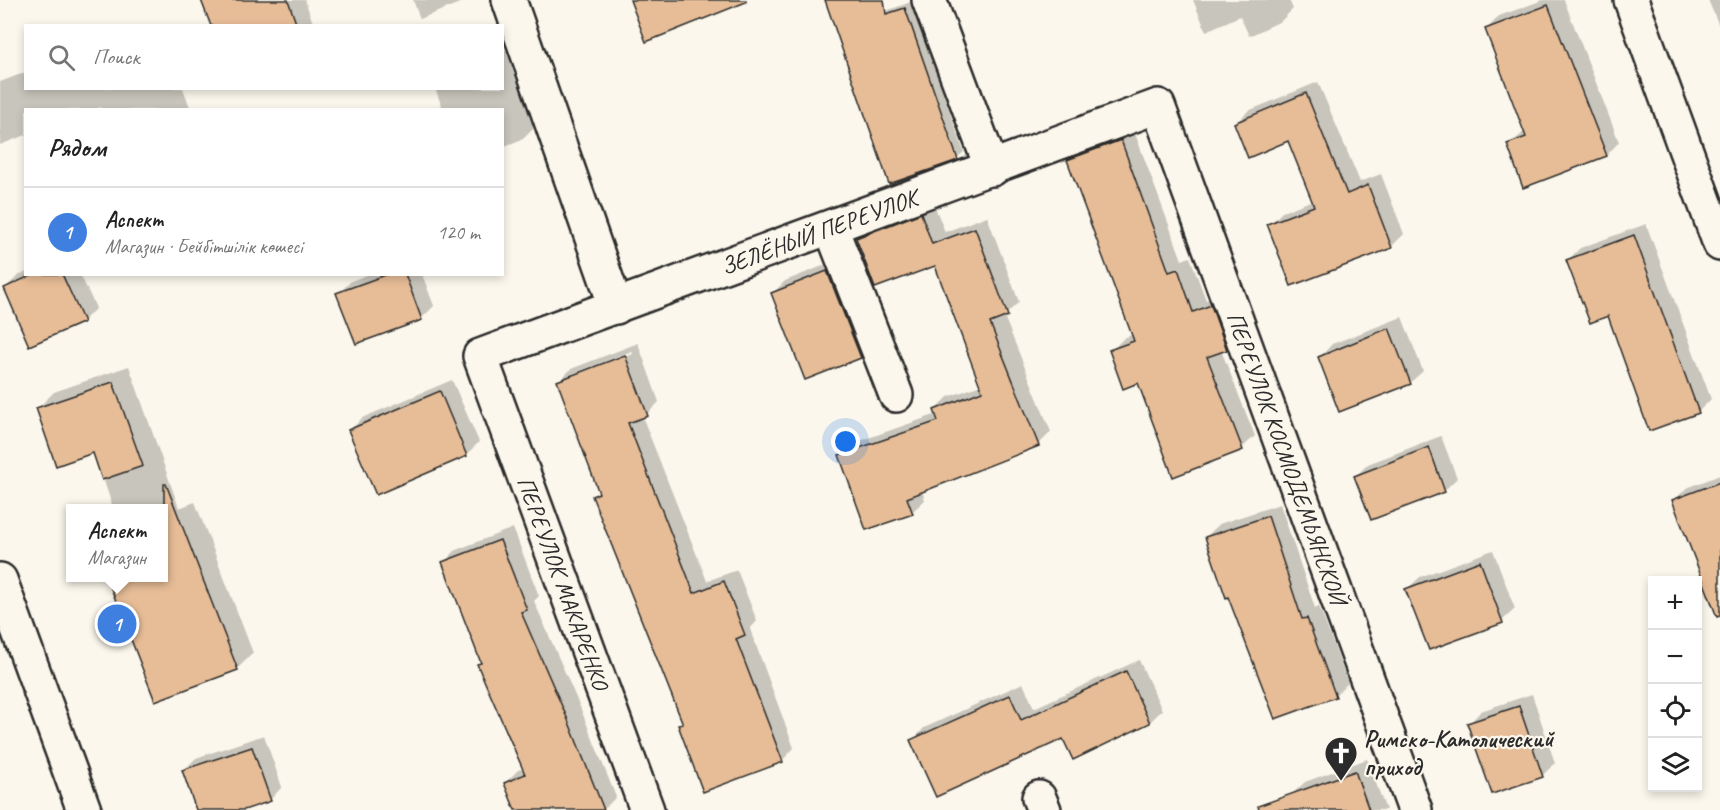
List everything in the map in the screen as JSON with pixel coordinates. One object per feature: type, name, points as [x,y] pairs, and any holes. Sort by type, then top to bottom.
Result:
[{"type":"street","points":[[510,0],[616,307]]},
{"type":"street","points":[[929,0],[992,169]]},
{"type":"street","points":[[1630,0],[1720,244]]},
{"type":"street","name":"ЗЕЛЁНЫЙ ПЕРЕУЛОК","points":[[480,356],[1158,106]]},
{"type":"street","name":"ПЕРЕУЛОК КОСМОДЕМЬЯНСКОЙ","points":[[1158,106],[1415,810]]},
{"type":"street","points":[[831,228],[896,395]]},
{"type":"street","name":"ПЕРЕУЛОК МАКАРЕНКО","points":[[480,356],[647,810]]},
{"type":"street","points":[[0,579],[84,810]]},
{"type":"building","points":[[201,0],[288,0],[296,24],[210,24]]},
{"type":"building","points":[[630,0],[746,0],[746,2],[646,42]]},
{"type":"building","points":[[825,0],[884,0],[886,14],[905,8],[958,160],[889,184]]},
{"type":"building","points":[[1548,5],[1607,156],[1523,188],[1507,144],[1526,137],[1485,29]]},
{"type":"building","points":[[1306,93],[1347,194],[1368,185],[1392,248],[1291,286],[1267,224],[1314,206],[1288,141],[1248,158],[1234,123]]},
{"type":"building","points":[[1121,140],[1169,272],[1178,269],[1193,312],[1211,305],[1227,350],[1207,357],[1243,450],[1173,477],[1138,383],[1123,389],[1109,350],[1134,341],[1067,160]]},
{"type":"building","points":[[921,213],[932,244],[975,228],[1008,316],[990,323],[1039,446],[907,498],[913,514],[866,530],[839,455],[938,421],[934,410],[982,391],[935,266],[875,288],[856,238]]},
{"type":"building","points":[[1634,235],[1699,413],[1649,431],[1608,316],[1590,323],[1566,260]]},
{"type":"building","points":[[827,271],[861,358],[805,380],[771,293]]},
{"type":"building","points":[[30,276],[63,276],[84,322],[29,346],[4,288]]},
{"type":"building","points":[[383,276],[406,276],[422,320],[356,344],[336,293]]},
{"type":"building","points":[[1389,328],[1411,384],[1339,412],[1318,357]]},
{"type":"building","points":[[625,355],[648,416],[628,423],[694,593],[724,581],[745,635],[736,639],[783,762],[703,792],[678,725],[683,724],[592,496],[599,493],[557,381]]},
{"type":"building","points":[[113,382],[143,466],[102,480],[93,453],[56,466],[36,408]]},
{"type":"building","points":[[440,391],[467,456],[376,495],[348,430]]},
{"type":"building","points":[[1429,447],[1445,492],[1371,520],[1354,476]]},
{"type":"building","points":[[1720,482],[1720,616],[1717,617],[1672,500]]},
{"type":"building","points":[[164,484],[166,484],[238,670],[155,701],[109,582],[168,582],[168,504],[164,504]]},
{"type":"building","points":[[1268,516],[1302,619],[1307,618],[1336,697],[1275,719],[1228,597],[1226,598],[1205,537]]},
{"type":"building","points":[[500,540],[527,610],[521,612],[604,810],[515,810],[504,783],[525,774],[477,664],[481,663],[442,562]]},
{"type":"building","points":[[1480,561],[1503,623],[1429,650],[1405,589]]},
{"type":"building","points":[[1126,671],[1150,723],[1073,760],[1063,739],[936,797],[910,740],[1010,695],[1021,720]]},
{"type":"building","points":[[1519,706],[1543,777],[1492,794],[1467,723]]},
{"type":"building","points":[[252,747],[271,801],[244,810],[196,810],[182,770]]},
{"type":"building","name":"Римско-Католический приход","points":[[1355,771],[1369,810],[1259,810],[1258,806]]},
{"type":"place","name":"Аспект","points":[[117,624]]},
{"type":"place","name":"Римско-Католический приход","points":[[1341,782]]}]
